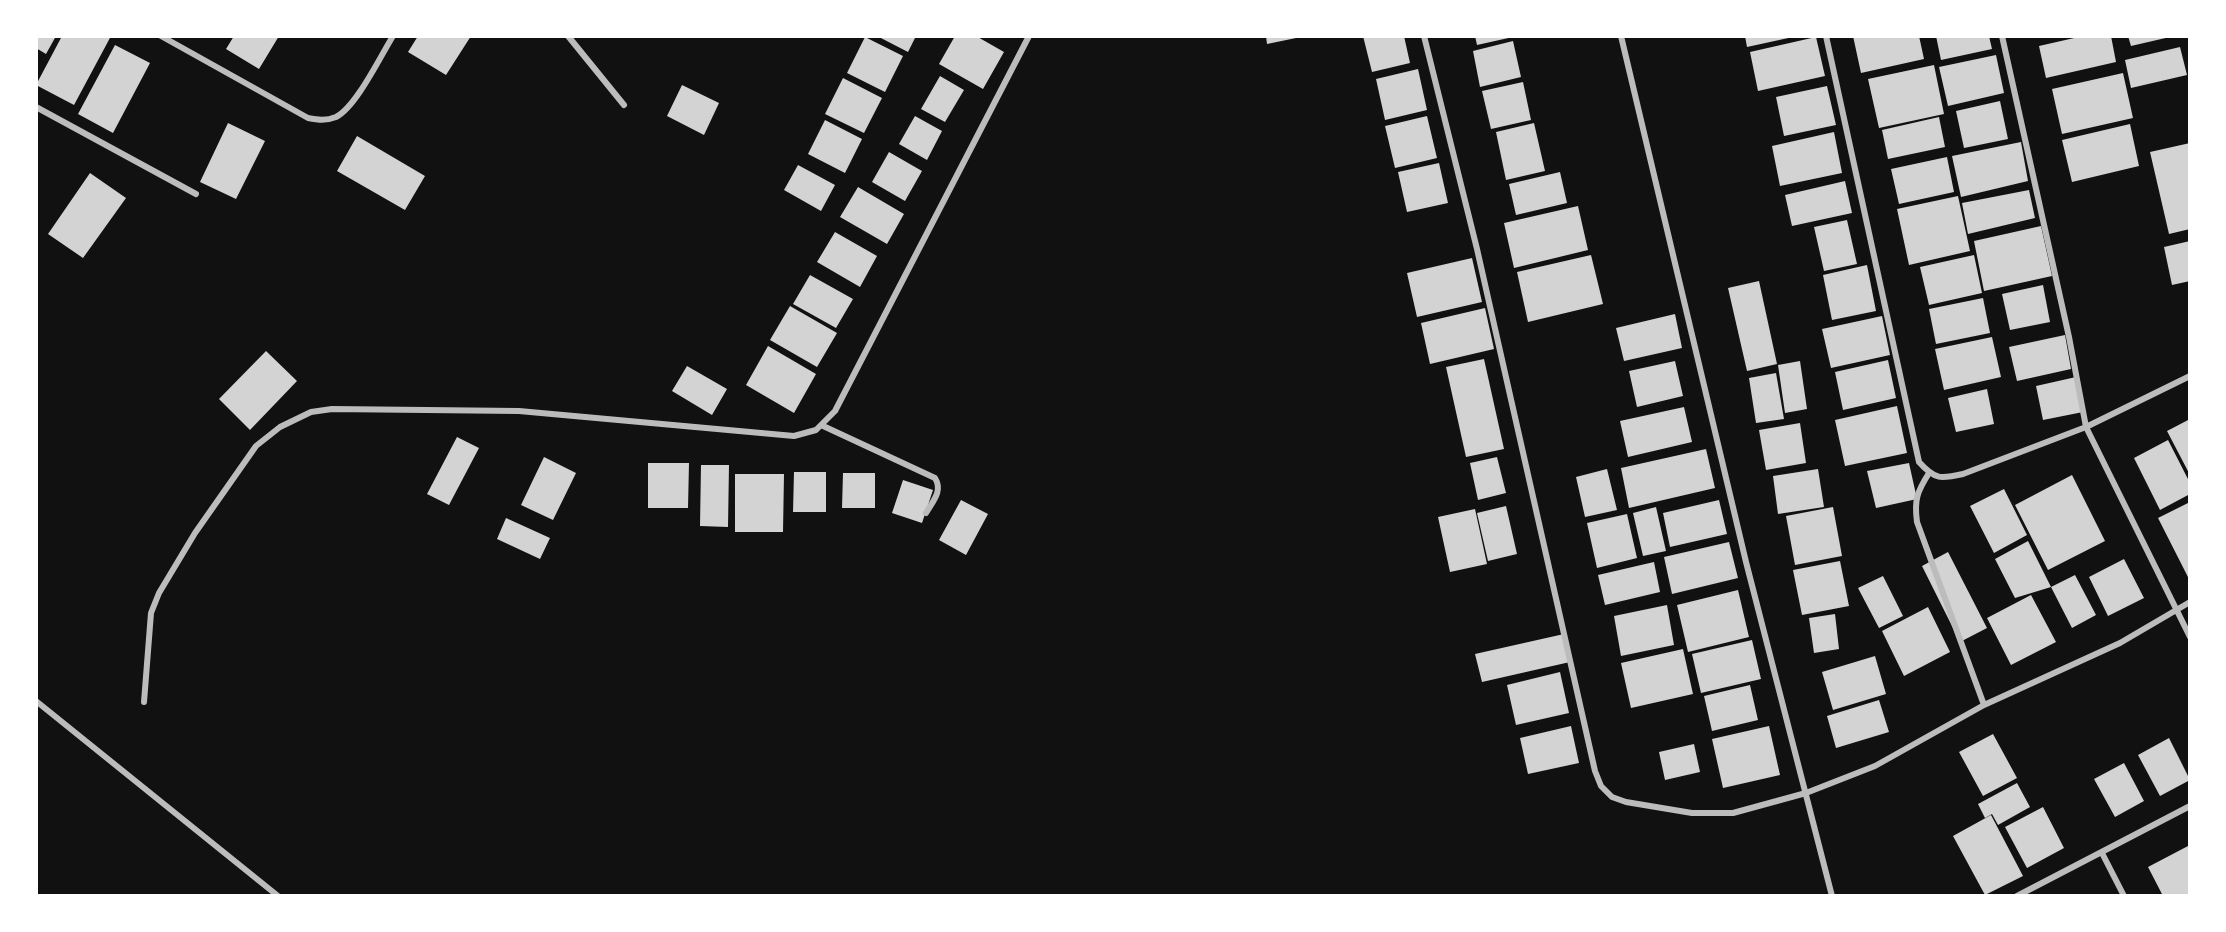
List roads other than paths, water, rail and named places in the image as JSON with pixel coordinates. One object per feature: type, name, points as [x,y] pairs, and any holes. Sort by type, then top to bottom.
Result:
[{"type":"street","points":[[161,36],[308,118],[323,121],[350,107],[393,36]]},
{"type":"street","points":[[568,36],[624,105]]},
{"type":"street","points":[[144,702],[151,613],[159,593],[195,533],[256,447],[280,427],[311,412],[332,409],[519,411],[794,436],[816,430],[835,411],[1029,36]]},
{"type":"street","points":[[1424,36],[1477,249],[1595,771],[1601,786],[1612,797],[1626,802],[1692,813],[1733,813],[1806,793],[1875,766],[1984,705],[2120,643],[2190,602]]},
{"type":"street","points":[[1621,36],[1746,562],[1832,896]]},
{"type":"street","points":[[1826,36],[1919,462],[1929,473],[1943,479],[1963,474],[2086,427],[2190,376]]},
{"type":"street","points":[[2002,36],[2069,337],[2086,427],[2190,637]]},
{"type":"street","points":[[36,107],[196,194]]},
{"type":"street","points":[[821,425],[935,478],[939,484],[939,491],[926,513]]},
{"type":"street","points":[[1929,473],[1917,492],[1915,506],[1917,522],[1984,705]]},
{"type":"street","points":[[36,701],[278,896]]},
{"type":"street","points":[[2017,896],[2190,806]]},
{"type":"street","points":[[2102,853],[2124,896]]}]
